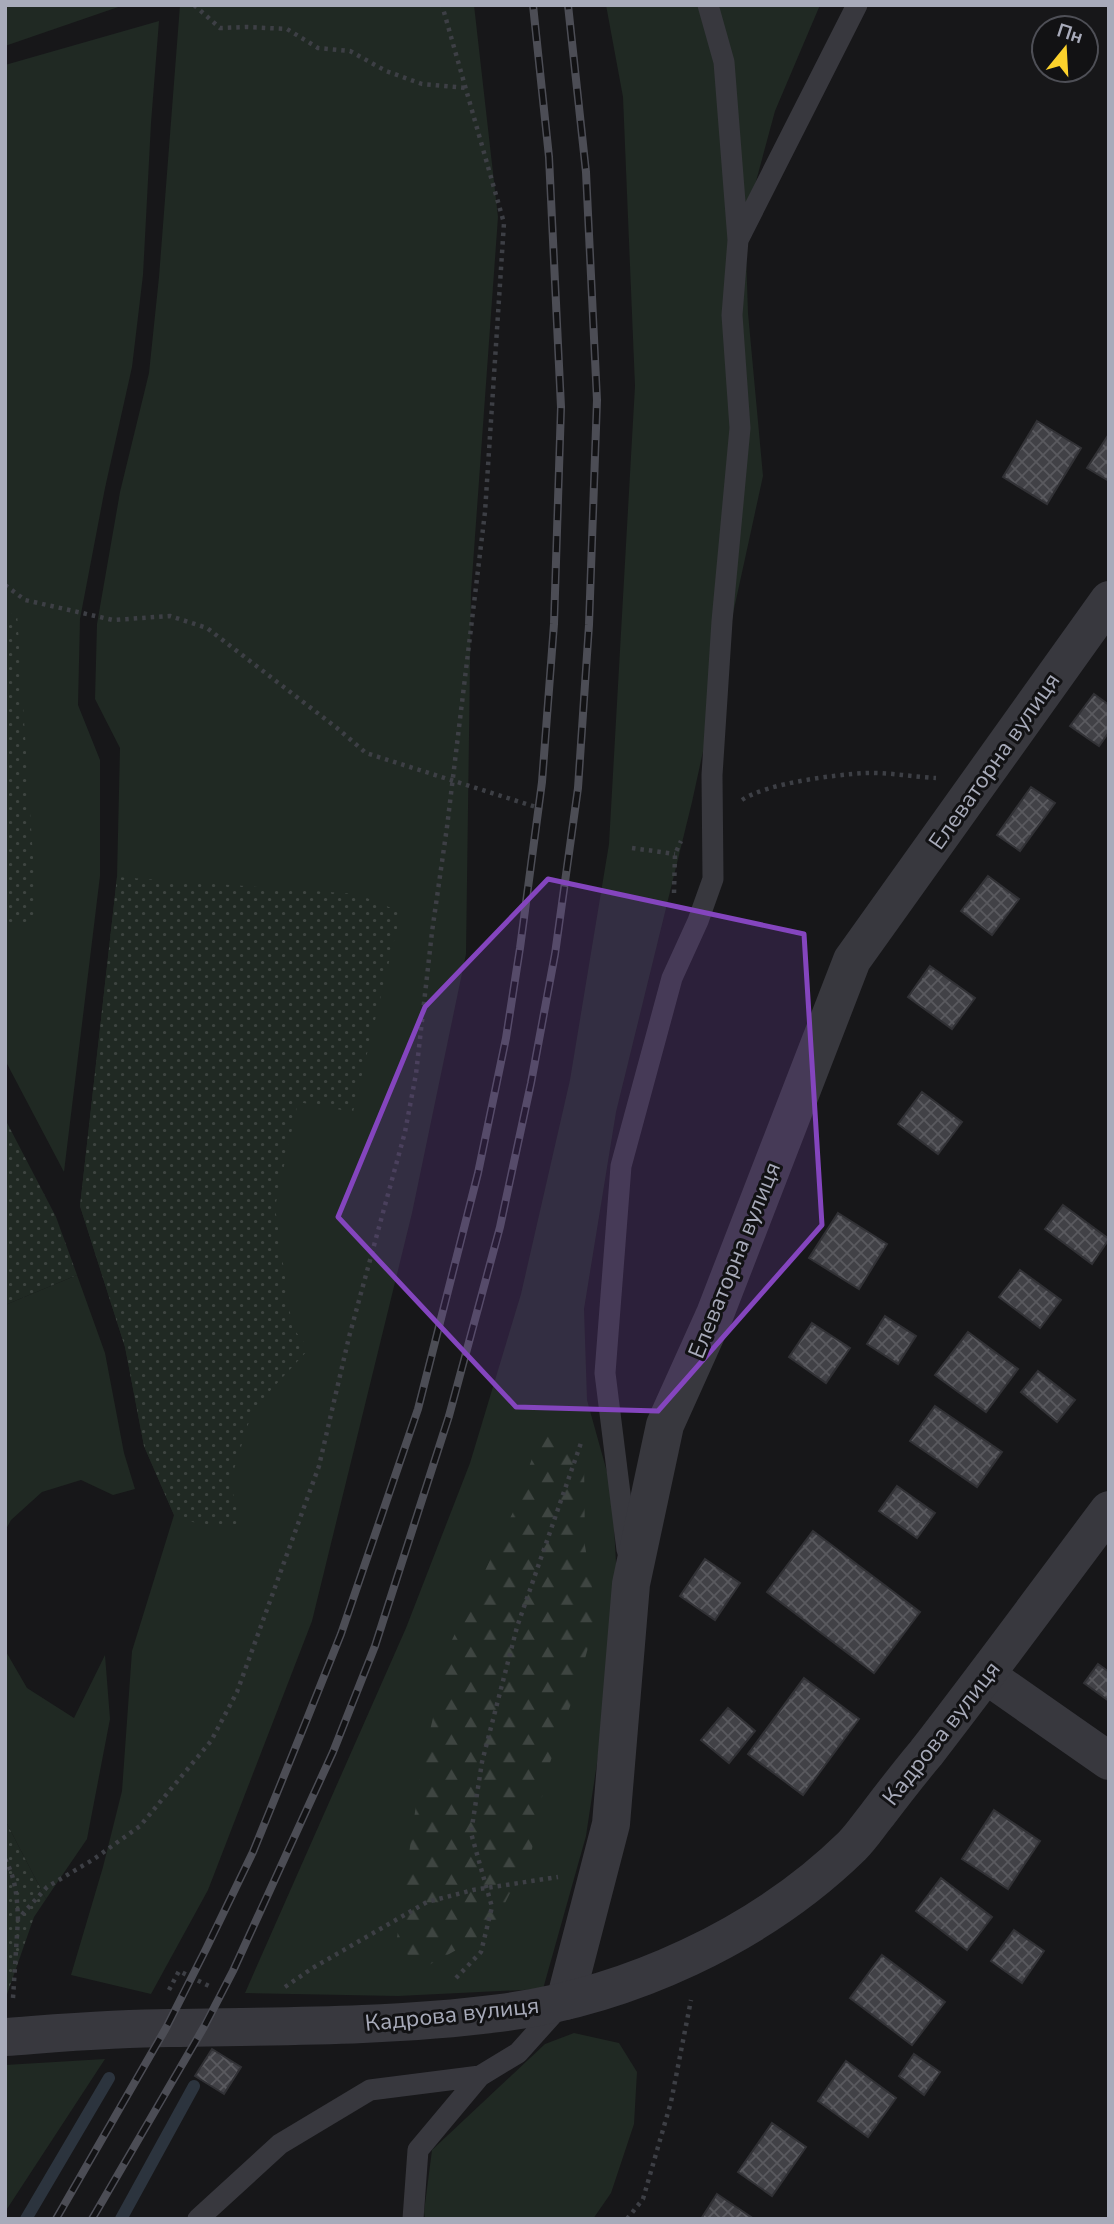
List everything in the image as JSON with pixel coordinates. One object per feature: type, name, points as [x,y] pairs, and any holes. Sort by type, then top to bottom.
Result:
[{"type":"street","name":"Елеваторна вулиця","points":[[565,2001],[611,1824],[631,1584],[665,1425],[720,1301],[852,960],[1109,600]]},
{"type":"street","name":"Кадрова вулиця","points":[[7,2037],[166,2028],[415,2022],[503,2013],[565,2001],[632,1982],[701,1951],[752,1925],[802,1889],[854,1844],[986,1675],[1109,1510]]},
{"type":"street","points":[[986,1675],[1109,1760]]},
{"type":"lane","points":[[631,1584],[606,1373],[621,1166],[672,978],[698,921],[713,879],[712,775],[722,621],[740,428],[732,315],[738,240],[724,62],[708,5]]},
{"type":"lane","points":[[738,240],[857,5]]},
{"type":"lane","points":[[413,2219],[418,2150],[480,2076],[518,2053],[565,2001]]},
{"type":"lane","points":[[198,2219],[280,2144],[370,2090],[480,2076]]},
{"type":"path","points":[[194,5],[220,28],[286,29],[318,48],[349,51],[386,71],[422,84],[466,88]]},
{"type":"path","points":[[18,1919],[47,1887],[94,1859],[140,1826],[211,1741],[237,1692],[319,1466],[349,1337],[405,1132],[416,1074],[485,512],[505,223],[442,5]]},
{"type":"path","points":[[5,584],[25,600],[113,620],[170,616],[207,628],[366,753],[539,808]]},
{"type":"path","points":[[713,821],[749,796],[793,783],[866,773],[979,782]]},
{"type":"path","points":[[632,848],[675,854]]},
{"type":"path","points":[[415,2022],[481,1952],[492,1907],[471,1833],[482,1762],[517,1628],[583,1437]]},
{"type":"path","points":[[5,1859],[13,1873],[18,1919],[13,2009],[7,2037]]},
{"type":"path","points":[[283,1989],[311,1969],[427,1902],[599,1868]]},
{"type":"path","points":[[627,2219],[643,2199],[671,2102],[701,1951]]},
{"type":"path","points":[[164,2000],[179,1970],[221,1992]]},
{"type":"highlighted area","points":[[548,879],[804,934],[822,1225],[658,1411],[516,1407],[338,1217],[425,1007]]},
{"type":"green space","points":[[5,5],[124,5],[5,46]]},
{"type":"green space","points":[[180,5],[474,5],[498,217],[471,592],[466,954],[412,1213],[312,1621],[208,1890],[151,1994],[71,1975],[122,1791],[132,1651],[174,1515],[144,1446],[125,1347],[80,1206],[117,877],[120,748],[95,699],[97,624],[120,492],[149,373]]},
{"type":"green space","points":[[606,5],[820,5],[775,111],[745,222],[748,313],[763,476],[692,802],[616,1112],[584,1309],[587,1400],[612,1490],[619,1617],[586,1836],[543,1989],[398,1996],[245,1993],[406,1628],[470,1463],[521,1294],[570,1080],[609,844],[635,386],[623,97]]},
{"type":"green space","points":[[159,21],[143,275],[132,367],[80,619],[78,705],[100,760],[100,876],[64,1172],[5,1060],[5,65]]},
{"type":"green space","points":[[17,613],[37,918],[5,929],[5,615]]},
{"type":"green space","points":[[117,877],[357,894],[401,912],[353,1112],[298,1102],[275,1207],[292,1327],[309,1349],[253,1409],[230,1482],[241,1524],[204,1526],[174,1515],[144,1446],[125,1347],[80,1206]]},
{"type":"green space","points":[[5,1119],[56,1217],[77,1275],[5,1305]]},
{"type":"green space","points":[[77,1275],[105,1353],[124,1453],[135,1489],[113,1495],[81,1480],[42,1492],[11,1520],[5,1531],[5,1305]]},
{"type":"green space","points":[[543,1427],[584,1458],[585,1546],[597,1615],[578,1684],[547,1771],[532,1849],[491,1931],[418,1971],[397,1938],[422,1763],[452,1640],[514,1510]]},
{"type":"green space","points":[[5,1650],[27,1688],[74,1718],[105,1655],[110,1719],[87,1839],[46,1899],[5,1820]]},
{"type":"green space","points":[[5,1820],[46,1899],[34,1917],[5,2000]]},
{"type":"green space","points":[[574,2033],[619,2043],[637,2072],[634,2124],[611,2193],[593,2219],[425,2219],[432,2150],[545,2044]]},
{"type":"green space","points":[[105,2059],[5,2212],[5,2065]]},
{"type":"building","points":[[1037,421],[1081,448],[1047,504],[1003,477]]},
{"type":"building","points":[[1109,434],[1109,481],[1087,468]]},
{"type":"building","points":[[1094,694],[1109,705],[1109,732],[1099,746],[1070,726]]},
{"type":"building","points":[[1031,787],[1055,803],[1020,851],[997,835]]},
{"type":"building","points":[[988,876],[1019,899],[992,935],[961,911]]},
{"type":"building","points":[[930,966],[975,998],[952,1029],[908,997]]},
{"type":"building","points":[[922,1092],[962,1122],[938,1154],[898,1124]]},
{"type":"building","points":[[1063,1205],[1109,1239],[1092,1264],[1045,1229]]},
{"type":"building","points":[[838,1213],[887,1244],[859,1289],[809,1258]]},
{"type":"building","points":[[1020,1270],[1061,1300],[1040,1328],[999,1297]]},
{"type":"building","points":[[885,1316],[916,1336],[898,1364],[867,1344]]},
{"type":"building","points":[[812,1323],[850,1348],[826,1383],[789,1357]]},
{"type":"building","points":[[968,1332],[1018,1369],[986,1412],[935,1375]]},
{"type":"building","points":[[1038,1371],[1075,1400],[1057,1422],[1021,1392]]},
{"type":"building","points":[[935,1406],[1002,1452],[977,1487],[910,1441]]},
{"type":"building","points":[[897,1486],[935,1513],[917,1538],[879,1511]]},
{"type":"building","points":[[813,1531],[920,1612],[874,1673],[767,1592]]},
{"type":"building","points":[[705,1559],[740,1583],[715,1620],[680,1596]]},
{"type":"building","points":[[1098,1664],[1109,1672],[1109,1701],[1084,1683]]},
{"type":"building","points":[[804,1678],[859,1719],[803,1795],[748,1754]]},
{"type":"building","points":[[728,1708],[755,1731],[729,1763],[701,1740]]},
{"type":"building","points":[[994,1810],[1040,1841],[1008,1889],[962,1859]]},
{"type":"building","points":[[941,1878],[992,1917],[967,1950],[916,1911]]},
{"type":"building","points":[[1014,1930],[1044,1951],[1022,1983],[991,1961]]},
{"type":"building","points":[[882,1955],[945,2002],[912,2045],[850,1998]]},
{"type":"building","points":[[212,2049],[241,2067],[224,2094],[195,2076]]},
{"type":"building","points":[[914,2054],[940,2072],[924,2095],[899,2076]]},
{"type":"building","points":[[846,2061],[896,2098],[868,2137],[818,2101]]},
{"type":"building","points":[[772,2123],[806,2147],[772,2196],[738,2172]]},
{"type":"building","points":[[717,2194],[754,2219],[701,2219]]},
{"type":"waterway","points":[[26,2219],[109,2078]]},
{"type":"waterway","points":[[121,2219],[194,2086]]},
{"type":"railway","points":[[56,2219],[166,2028],[206,1949],[253,1852],[307,1719],[341,1634],[418,1409],[478,1173],[506,1038],[520,948],[542,782],[554,624],[561,407],[549,157],[533,5]]},
{"type":"railway","points":[[92,2219],[204,2027],[233,1971],[333,1752],[375,1646],[449,1416],[500,1227],[531,1083],[555,954],[578,788],[589,625],[597,400],[586,172],[568,5]]}]
